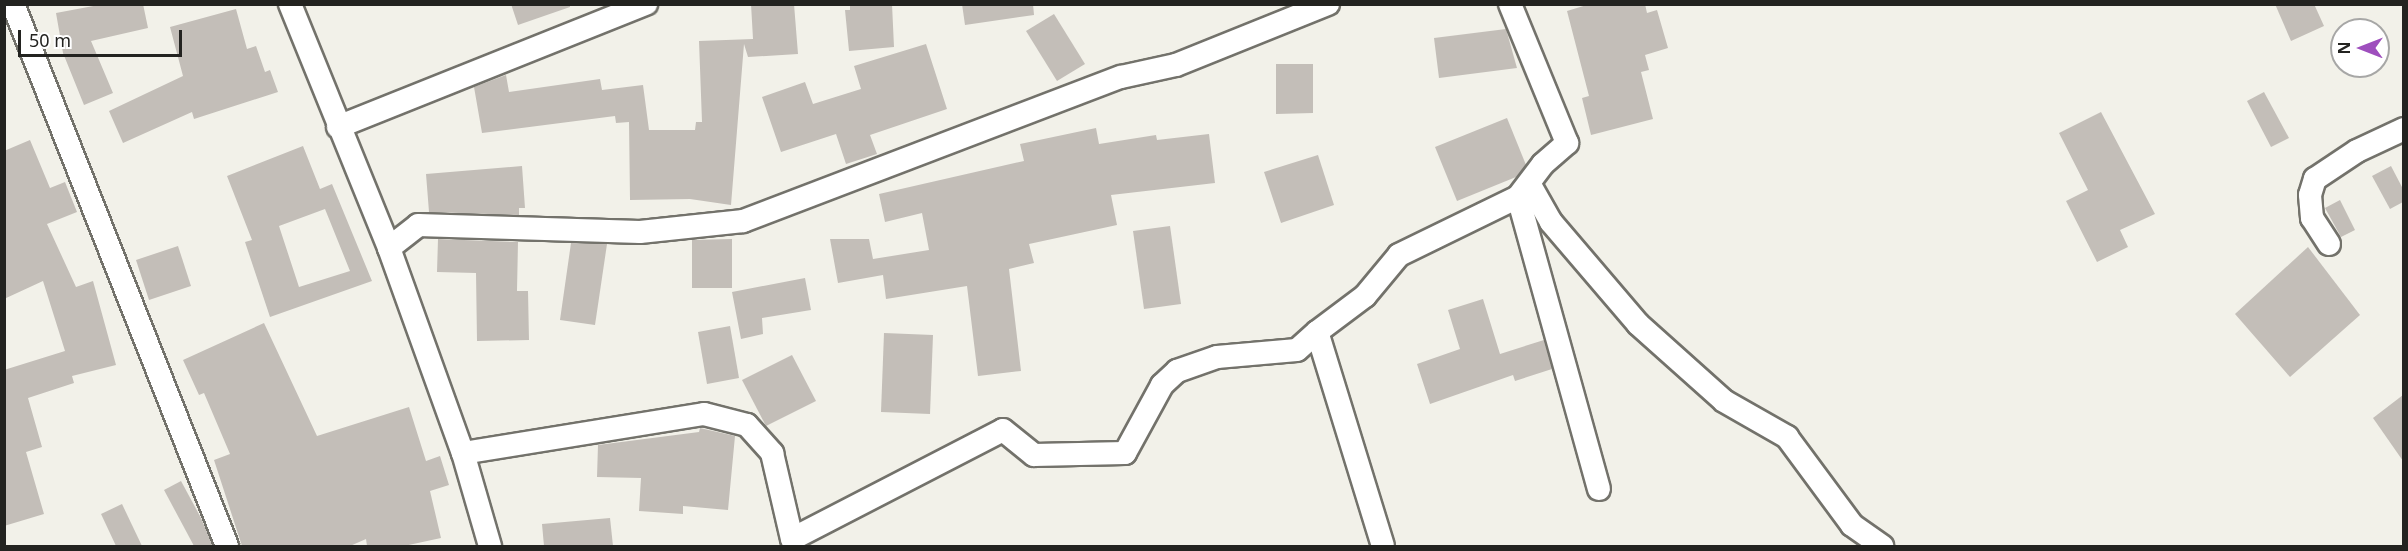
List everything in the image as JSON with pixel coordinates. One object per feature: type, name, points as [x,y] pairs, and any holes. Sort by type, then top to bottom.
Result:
[{"type":"street","points":[[13,4],[227,546]]},
{"type":"street","points":[[290,4],[389,248],[463,453],[490,546]]},
{"type":"street","points":[[338,127],[597,14],[645,4]]},
{"type":"street","points":[[389,248],[418,225],[640,232],[743,221],[1121,77],[1176,65],[1328,4]]},
{"type":"street","points":[[463,453],[704,414],[747,425],[772,453],[783,543],[1003,430],[1034,455],[1125,453],[1162,385],[1177,371],[1217,357],[1297,350],[1365,296],[1399,255],[1524,191],[1543,164],[1568,143],[1510,4]]},
{"type":"street","points":[[2329,244],[2312,218],[2310,195],[2315,179],[2357,151],[2403,131]]},
{"type":"street","points":[[1524,191],[1599,489]]},
{"type":"street","points":[[1524,191],[1638,324],[1724,400],[1787,437],[1852,525],[1882,546]]},
{"type":"street","points":[[1317,332],[1383,546]]},
{"type":"building","points":[[104,4],[143,4],[148,28],[91,41],[113,93],[84,105],[63,53],[56,13]]},
{"type":"building","points":[[511,4],[570,4],[570,7],[518,25]]},
{"type":"building","points":[[751,4],[794,4],[798,54],[748,57],[744,44],[731,205],[690,199],[630,200],[629,122],[616,123],[615,116],[482,133],[474,87],[506,75],[509,92],[600,79],[602,90],[643,85],[649,130],[695,130],[696,122],[702,122],[699,41],[753,39]]},
{"type":"building","points":[[850,4],[892,4],[894,47],[849,51],[845,10],[850,10]]},
{"type":"building","points":[[962,4],[1033,4],[1034,15],[965,25]]},
{"type":"building","points":[[1590,4],[1645,4],[1647,13],[1657,10],[1668,48],[1645,55],[1649,70],[1641,72],[1653,119],[1591,135],[1582,98],[1589,96],[1567,11]]},
{"type":"building","points":[[2275,4],[2314,4],[2324,26],[2291,41]]},
{"type":"building","points":[[236,9],[247,49],[256,46],[265,72],[270,70],[278,92],[194,119],[192,112],[123,143],[109,111],[183,76],[170,27]]},
{"type":"building","points":[[1054,14],[1085,64],[1057,81],[1026,31]]},
{"type":"building","points":[[1506,29],[1517,68],[1439,78],[1434,38]]},
{"type":"building","points":[[926,44],[947,109],[870,135],[877,154],[846,164],[836,134],[781,152],[762,97],[805,82],[813,104],[861,89],[854,66]]},
{"type":"building","points":[[1276,64],[1313,64],[1313,113],[1276,114]]},
{"type":"building","points":[[2264,92],[2289,138],[2271,147],[2247,101]]},
{"type":"building","points":[[2101,112],[2155,214],[2120,230],[2128,247],[2097,262],[2066,201],[2088,190],[2059,133]]},
{"type":"building","points":[[1507,118],[1526,165],[1516,177],[1457,201],[1435,147]]},
{"type":"building","points":[[1096,128],[1099,144],[1156,135],[1157,140],[1209,134],[1215,183],[1111,195],[1117,225],[1029,244],[1034,263],[1009,269],[1021,371],[978,376],[967,286],[886,299],[883,275],[838,283],[830,239],[869,239],[873,259],[929,250],[922,213],[885,222],[879,194],[1024,161],[1020,144]]},
{"type":"building","points":[[30,140],[50,188],[65,182],[77,212],[47,224],[76,287],[93,281],[116,365],[72,376],[74,383],[28,398],[42,447],[26,452],[44,514],[4,526],[4,370],[65,351],[43,281],[4,299],[4,151]]},
{"type":"building","points":[[303,146],[320,189],[332,184],[372,281],[270,317],[245,242],[252,240],[227,176]],"holes":[[[325,209],[350,271],[299,287],[279,226]]]},
{"type":"building","points":[[1318,155],[1334,205],[1281,223],[1264,172]]},
{"type":"building","points":[[522,166],[525,208],[519,208],[519,215],[429,212],[426,174]]},
{"type":"building","points":[[2391,166],[2403,189],[2403,202],[2390,209],[2372,176]]},
{"type":"building","points":[[2340,200],[2355,230],[2341,237],[2325,208]]},
{"type":"building","points":[[1170,226],[1181,304],[1144,309],[1133,231]]},
{"type":"building","points":[[438,239],[518,242],[517,291],[528,291],[529,340],[477,341],[476,273],[437,272]]},
{"type":"building","points":[[732,239],[732,288],[692,288],[692,240]]},
{"type":"building","points":[[571,243],[607,244],[595,325],[560,320]]},
{"type":"building","points":[[178,246],[191,286],[149,300],[136,260]]},
{"type":"building","points":[[2308,247],[2360,315],[2290,377],[2235,314]]},
{"type":"building","points":[[805,278],[811,310],[762,318],[763,334],[741,339],[732,292]]},
{"type":"building","points":[[1483,299],[1500,354],[1544,340],[1552,369],[1515,381],[1513,375],[1430,404],[1417,364],[1460,349],[1448,310]]},
{"type":"building","points":[[264,323],[317,436],[409,407],[426,461],[440,456],[449,485],[430,491],[441,538],[404,546],[367,546],[366,539],[350,546],[242,546],[214,460],[230,454],[204,393],[199,395],[183,360]]},
{"type":"building","points":[[730,326],[739,378],[707,384],[698,332]]},
{"type":"building","points":[[884,333],[933,335],[930,414],[881,412]]},
{"type":"building","points":[[792,355],[816,401],[766,426],[742,380]]},
{"type":"building","points":[[2403,395],[2403,461],[2373,418]]},
{"type":"building","points":[[700,428],[735,436],[728,510],[683,506],[683,514],[639,511],[641,478],[597,477],[598,445],[699,432]]},
{"type":"building","points":[[181,481],[213,546],[194,546],[164,490]]},
{"type":"building","points":[[122,504],[142,546],[116,546],[101,514]]},
{"type":"building","points":[[610,518],[613,546],[544,546],[542,524]]}]
